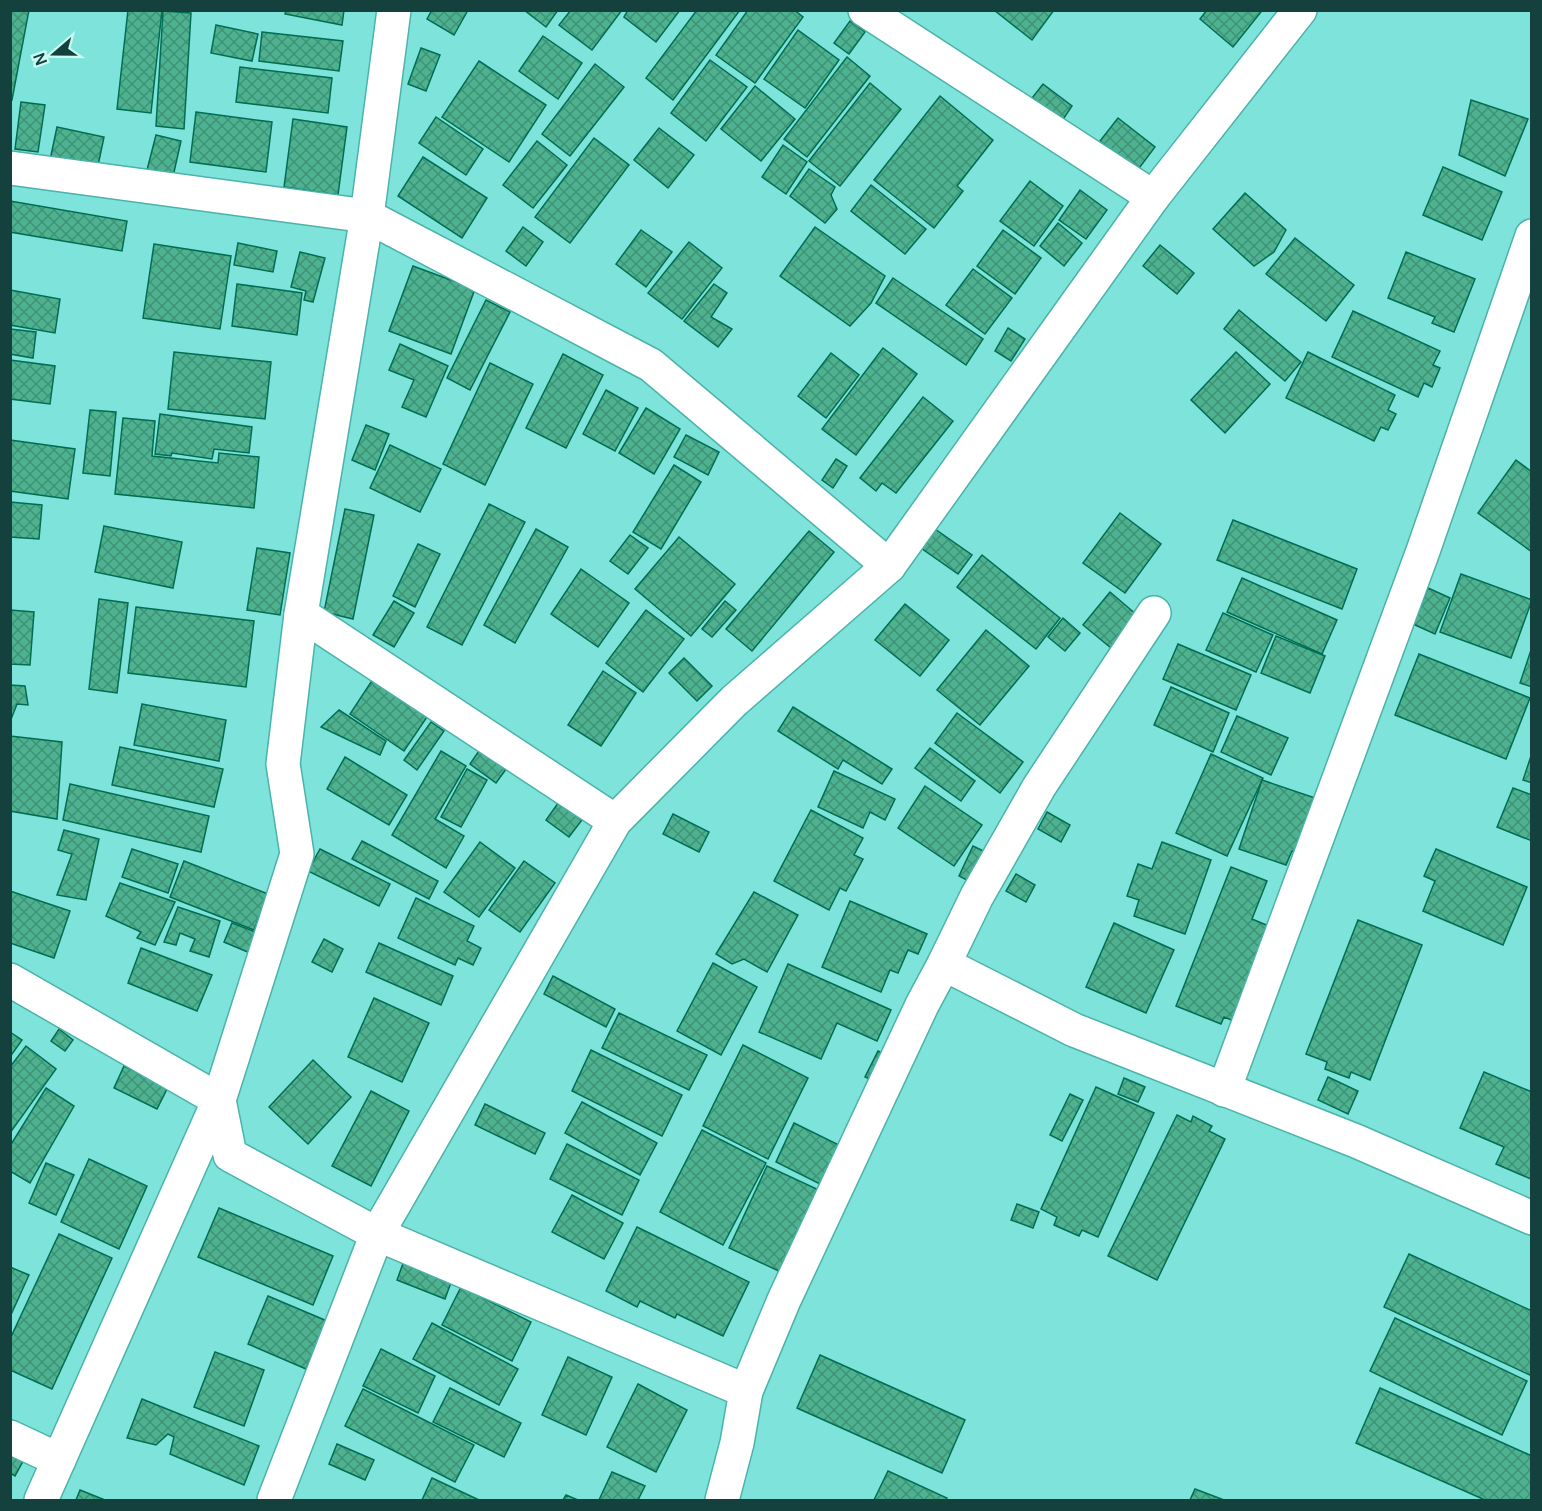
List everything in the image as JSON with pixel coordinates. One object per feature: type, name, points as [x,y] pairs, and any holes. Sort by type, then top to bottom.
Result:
[{"type":"street","points":[[40,1500],[219,1100],[297,854],[283,764],[301,614],[367,216],[394,10]]},
{"type":"street","points":[[865,10],[1153,197]]},
{"type":"street","points":[[274,1500],[377,1234],[615,821],[734,701],[889,566],[1153,197],[1300,10]]},
{"type":"street","points":[[10,168],[367,216],[651,365],[889,566]]},
{"type":"street","points":[[1224,1090],[1423,551],[1532,236]]},
{"type":"street","points":[[722,1500],[737,1443],[746,1390],[784,1300],[922,1005],[976,896],[1039,787],[1154,613]]},
{"type":"street","points":[[301,614],[615,821]]},
{"type":"street","points":[[944,964],[1074,1030],[1356,1141],[1532,1218]]},
{"type":"street","points":[[10,980],[219,1100],[230,1155],[377,1234],[746,1390]]},
{"type":"street","points":[[10,1437],[59,1460]]},
{"type":"building","points":[[10,10],[29,10],[12,100],[10,99]]},
{"type":"building","points":[[128,10],[162,10],[151,113],[117,109]]},
{"type":"building","points":[[286,10],[344,10],[342,25],[285,14]]},
{"type":"building","points":[[432,10],[468,10],[454,35],[427,19]]},
{"type":"building","points":[[524,10],[558,10],[546,27]]},
{"type":"building","points":[[571,10],[622,10],[592,50],[559,25]]},
{"type":"building","points":[[628,10],[680,10],[656,42],[624,17]]},
{"type":"building","points":[[697,10],[740,10],[673,100],[646,78]]},
{"type":"building","points":[[748,10],[794,10],[803,17],[755,83],[716,55]]},
{"type":"building","points":[[994,10],[1054,10],[1032,40]]},
{"type":"building","points":[[1207,10],[1260,10],[1261,12],[1233,47],[1200,19]]},
{"type":"building","points":[[163,11],[191,13],[184,129],[156,126]]},
{"type":"building","points":[[850,21],[865,32],[849,54],[834,43]]},
{"type":"building","points":[[216,25],[258,34],[252,61],[211,53]]},
{"type":"building","points":[[798,30],[839,60],[805,108],[764,79]]},
{"type":"building","points":[[262,32],[343,41],[339,71],[259,61]]},
{"type":"building","points":[[543,36],[582,63],[558,99],[519,71]]},
{"type":"building","points":[[421,48],[440,55],[426,91],[408,84]]},
{"type":"building","points":[[847,57],[870,76],[807,157],[784,139]]},
{"type":"building","points":[[710,60],[747,87],[706,141],[671,113]]},
{"type":"building","points":[[479,61],[546,105],[509,162],[442,117]]},
{"type":"building","points":[[595,64],[624,87],[570,156],[542,134]]},
{"type":"building","points":[[240,67],[332,78],[328,113],[236,102]]},
{"type":"building","points":[[870,83],[901,109],[840,186],[809,161]]},
{"type":"building","points":[[1043,84],[1072,106],[1062,121],[1032,98]]},
{"type":"building","points":[[755,86],[795,119],[761,161],[721,129]]},
{"type":"building","points":[[940,96],[993,140],[957,186],[963,191],[934,228],[874,180]]},
{"type":"building","points":[[1471,100],[1528,119],[1505,176],[1459,155]]},
{"type":"building","points":[[21,102],[45,105],[38,152],[15,149]]},
{"type":"building","points":[[196,112],[272,122],[266,172],[190,162]]},
{"type":"building","points":[[436,117],[483,149],[466,175],[419,143]]},
{"type":"building","points":[[1118,118],[1155,147],[1134,175],[1097,145]]},
{"type":"building","points":[[293,119],[347,127],[338,195],[284,187]]},
{"type":"building","points":[[57,127],[104,137],[96,175],[49,165]]},
{"type":"building","points":[[659,128],[694,155],[668,188],[634,160]]},
{"type":"building","points":[[156,135],[181,141],[172,181],[146,174]]},
{"type":"building","points":[[594,138],[629,165],[570,243],[535,217]]},
{"type":"building","points":[[537,141],[567,165],[533,208],[503,185]]},
{"type":"building","points":[[783,145],[807,162],[786,194],[762,177]]},
{"type":"building","points":[[423,157],[487,198],[462,238],[398,196]]},
{"type":"building","points":[[1443,167],[1502,192],[1482,240],[1423,215]]},
{"type":"building","points":[[809,169],[835,187],[831,195],[837,209],[825,223],[790,196]]},
{"type":"building","points":[[1030,181],[1063,206],[1034,246],[1000,221]]},
{"type":"building","points":[[871,185],[926,229],[905,254],[851,211]]},
{"type":"building","points":[[1080,190],[1107,210],[1086,239],[1059,220]]},
{"type":"building","points":[[1245,193],[1286,230],[1274,252],[1254,266],[1213,229]]},
{"type":"building","points":[[10,201],[127,221],[122,251],[10,232]]},
{"type":"building","points":[[1058,223],[1082,243],[1064,266],[1040,246]]},
{"type":"building","points":[[523,227],[543,242],[526,266],[506,251]]},
{"type":"building","points":[[815,227],[885,276],[871,303],[850,326],[780,276]]},
{"type":"building","points":[[641,230],[672,252],[646,287],[616,264]]},
{"type":"building","points":[[1003,230],[1041,258],[1015,294],[977,266]]},
{"type":"building","points":[[1295,238],[1354,285],[1326,321],[1266,274]]},
{"type":"building","points":[[689,242],[722,268],[682,319],[648,293]]},
{"type":"building","points":[[238,243],[277,251],[273,272],[234,265]]},
{"type":"building","points":[[154,244],[231,256],[220,329],[143,318]]},
{"type":"building","points":[[1160,245],[1194,273],[1177,294],[1143,266]]},
{"type":"building","points":[[300,252],[325,258],[313,302],[304,300],[306,291],[291,287]]},
{"type":"building","points":[[1406,252],[1475,279],[1454,332],[1432,323],[1435,317],[1388,298]]},
{"type":"building","points":[[413,266],[475,289],[451,354],[389,331]]},
{"type":"building","points":[[973,269],[1012,298],[985,334],[946,305]]},
{"type":"building","points":[[893,278],[983,339],[966,365],[876,303]]},
{"type":"building","points":[[237,284],[302,293],[297,335],[232,326]]},
{"type":"building","points":[[714,284],[727,293],[711,317],[732,329],[718,347],[684,321]]},
{"type":"building","points":[[10,290],[60,299],[55,333],[10,325]]},
{"type":"building","points":[[486,300],[510,312],[470,390],[447,378]]},
{"type":"building","points":[[1239,310],[1301,362],[1285,381],[1224,329]]},
{"type":"building","points":[[1353,311],[1440,351],[1433,365],[1440,368],[1432,387],[1424,383],[1418,397],[1332,357]]},
{"type":"building","points":[[1008,328],[1025,339],[1011,361],[995,351]]},
{"type":"building","points":[[10,329],[36,332],[33,358],[10,354]]},
{"type":"building","points":[[400,344],[448,366],[426,417],[402,407],[414,380],[389,370]]},
{"type":"building","points":[[883,348],[917,374],[856,455],[822,429]]},
{"type":"building","points":[[174,352],[271,362],[265,419],[168,409]]},
{"type":"building","points":[[1236,352],[1270,384],[1225,433],[1191,400]]},
{"type":"building","points":[[1308,352],[1395,395],[1388,410],[1396,414],[1388,430],[1381,427],[1374,441],[1286,398]]},
{"type":"building","points":[[831,353],[859,375],[826,418],[798,396]]},
{"type":"building","points":[[563,354],[603,375],[566,448],[526,428]]},
{"type":"building","points":[[10,360],[55,366],[50,404],[10,399]]},
{"type":"building","points":[[490,363],[533,384],[485,485],[443,464]]},
{"type":"building","points":[[606,390],[638,408],[615,451],[583,434]]},
{"type":"building","points":[[923,397],[953,421],[896,493],[882,483],[876,491],[860,478]]},
{"type":"building","points":[[646,408],[680,429],[654,474],[619,453]]},
{"type":"building","points":[[90,410],[116,412],[110,476],[83,473]]},
{"type":"building","points":[[160,414],[252,427],[249,453],[214,449],[212,459],[172,453],[171,456],[155,454]]},
{"type":"building","points":[[123,418],[155,421],[152,456],[218,463],[219,453],[259,457],[254,508],[115,494]]},
{"type":"building","points":[[366,425],[389,434],[375,470],[352,460]]},
{"type":"building","points":[[686,435],[719,452],[708,475],[674,457]]},
{"type":"building","points":[[10,440],[75,449],[68,499],[10,491]]},
{"type":"building","points":[[390,445],[441,469],[420,512],[370,488]]},
{"type":"building","points":[[836,459],[847,466],[833,488],[822,480]]},
{"type":"building","points":[[1516,460],[1532,472],[1532,552],[1478,513]]},
{"type":"building","points":[[674,465],[701,482],[661,549],[633,532]]},
{"type":"building","points":[[10,502],[42,505],[39,539],[10,537]]},
{"type":"building","points":[[489,504],[525,522],[462,645],[427,627]]},
{"type":"building","points":[[345,509],[374,515],[353,619],[324,612]]},
{"type":"building","points":[[1120,513],[1161,544],[1125,593],[1083,563]]},
{"type":"building","points":[[1233,520],[1357,569],[1342,609],[1217,560]]},
{"type":"building","points":[[104,526],[182,542],[173,588],[95,572]]},
{"type":"building","points":[[536,529],[568,547],[515,643],[484,625]]},
{"type":"building","points":[[935,529],[972,555],[958,574],[921,548]]},
{"type":"building","points":[[809,531],[834,552],[752,651],[726,629]]},
{"type":"building","points":[[630,535],[648,548],[628,574],[610,561]]},
{"type":"building","points":[[679,537],[735,584],[691,636],[635,589]]},
{"type":"building","points":[[418,544],[440,554],[415,607],[393,596]]},
{"type":"building","points":[[257,548],[290,553],[280,615],[247,610]]},
{"type":"building","points":[[982,555],[1060,618],[1036,649],[957,587]]},
{"type":"building","points":[[581,569],[629,603],[598,647],[551,614]]},
{"type":"building","points":[[1461,574],[1532,600],[1511,658],[1440,632]]},
{"type":"building","points":[[1242,578],[1337,620],[1322,654],[1227,612]]},
{"type":"building","points":[[1428,588],[1450,598],[1435,634],[1413,624]]},
{"type":"building","points":[[1110,592],[1137,615],[1111,648],[1083,625]]},
{"type":"building","points":[[99,599],[128,603],[117,693],[89,689]]},
{"type":"building","points":[[394,601],[414,613],[394,647],[373,635]]},
{"type":"building","points":[[725,601],[736,610],[712,637],[702,629]]},
{"type":"building","points":[[905,604],[949,640],[920,676],[875,640]]},
{"type":"building","points":[[136,607],[254,621],[246,687],[128,673]]},
{"type":"building","points":[[10,610],[34,612],[30,665],[10,664]]},
{"type":"building","points":[[646,610],[684,639],[643,692],[606,663]]},
{"type":"building","points":[[1223,613],[1273,635],[1256,672],[1206,650]]},
{"type":"building","points":[[1063,618],[1080,633],[1065,651],[1048,637]]},
{"type":"building","points":[[986,630],[1029,666],[980,725],[937,690]]},
{"type":"building","points":[[1276,636],[1325,656],[1310,693],[1261,673]]},
{"type":"building","points":[[1178,644],[1251,675],[1236,710],[1163,679]]},
{"type":"building","points":[[1532,647],[1532,687],[1520,683]]},
{"type":"building","points":[[1419,654],[1530,698],[1506,759],[1395,715]]},
{"type":"building","points":[[684,658],[712,686],[697,701],[669,673]]},
{"type":"building","points":[[603,671],[636,693],[601,746],[568,725]]},
{"type":"building","points":[[373,679],[427,717],[404,751],[350,714]]},
{"type":"building","points":[[10,685],[25,686],[28,705],[17,704],[10,722]]},
{"type":"building","points":[[1171,687],[1229,713],[1213,752],[1154,725]]},
{"type":"building","points":[[142,704],[226,720],[219,761],[134,745]]},
{"type":"building","points":[[793,707],[892,769],[882,784],[843,760],[838,769],[778,731]]},
{"type":"building","points":[[339,710],[386,741],[380,755],[321,727]]},
{"type":"building","points":[[957,713],[1023,762],[1000,793],[935,743]]},
{"type":"building","points":[[1237,716],[1288,738],[1271,775],[1221,752]]},
{"type":"building","points":[[431,722],[444,731],[417,770],[404,760]]},
{"type":"building","points":[[10,736],[62,742],[57,819],[10,811]]},
{"type":"building","points":[[483,745],[509,765],[496,783],[470,764]]},
{"type":"building","points":[[120,747],[223,769],[214,807],[112,785]]},
{"type":"building","points":[[930,748],[975,781],[961,801],[915,768]]},
{"type":"building","points":[[441,751],[466,766],[435,819],[464,836],[446,868],[392,835]]},
{"type":"building","points":[[1532,753],[1532,783],[1523,780]]},
{"type":"building","points":[[1211,754],[1263,778],[1227,856],[1176,833]]},
{"type":"building","points":[[345,757],[407,795],[389,825],[327,789]]},
{"type":"building","points":[[467,769],[487,780],[461,827],[441,817]]},
{"type":"building","points":[[834,771],[895,799],[885,820],[870,812],[863,828],[818,807]]},
{"type":"building","points":[[1262,780],[1315,798],[1297,852],[1292,851],[1286,865],[1239,849]]},
{"type":"building","points":[[70,784],[209,816],[201,852],[63,820]]},
{"type":"building","points":[[925,786],[982,825],[954,866],[898,828]]},
{"type":"building","points":[[1513,788],[1532,795],[1532,841],[1497,827]]},
{"type":"building","points":[[561,799],[585,816],[569,837],[546,820]]},
{"type":"building","points":[[811,810],[863,838],[854,855],[863,859],[846,891],[840,888],[829,910],[774,881]]},
{"type":"building","points":[[1047,812],[1070,825],[1061,842],[1038,829]]},
{"type":"building","points":[[673,814],[709,832],[699,852],[663,834]]},
{"type":"building","points":[[64,830],[99,839],[86,900],[57,895],[72,854],[58,850]]},
{"type":"building","points":[[362,841],[438,881],[429,899],[352,859]]},
{"type":"building","points":[[480,842],[515,868],[479,917],[444,892]]},
{"type":"building","points":[[1162,842],[1211,860],[1185,934],[1134,916],[1139,900],[1127,896],[1138,864],[1152,869]]},
{"type":"building","points":[[973,846],[994,856],[980,887],[959,876]]},
{"type":"building","points":[[132,849],[178,864],[168,893],[122,877]]},
{"type":"building","points":[[320,849],[390,884],[379,906],[308,871]]},
{"type":"building","points":[[1436,849],[1527,887],[1503,945],[1423,911],[1435,881],[1424,876]]},
{"type":"building","points":[[184,861],[268,894],[254,930],[170,897]]},
{"type":"building","points":[[524,861],[555,883],[520,932],[489,910]]},
{"type":"building","points":[[1231,867],[1267,881],[1252,919],[1276,929],[1239,1023],[1224,1017],[1221,1024],[1176,1006]]},
{"type":"building","points":[[1016,874],[1035,885],[1026,902],[1006,891]]},
{"type":"building","points":[[120,883],[175,902],[155,945],[137,938],[141,932],[106,916]]},
{"type":"building","points":[[10,891],[70,911],[54,958],[10,943]]},
{"type":"building","points":[[754,892],[798,915],[767,972],[744,959],[732,964],[716,954]]},
{"type":"building","points":[[416,898],[474,926],[467,941],[481,948],[473,965],[458,958],[455,965],[398,938]]},
{"type":"building","points":[[850,901],[927,934],[918,954],[908,950],[898,973],[890,970],[881,992],[822,967]]},
{"type":"building","points":[[178,907],[220,921],[209,957],[190,951],[195,939],[180,933],[176,945],[164,942]]},
{"type":"building","points":[[1358,920],[1422,945],[1370,1080],[1351,1072],[1349,1078],[1325,1069],[1327,1062],[1306,1054]]},
{"type":"building","points":[[232,923],[258,933],[250,953],[224,942]]},
{"type":"building","points":[[1114,923],[1174,950],[1146,1013],[1086,987]]},
{"type":"building","points":[[324,939],[343,949],[332,972],[312,962]]},
{"type":"building","points":[[379,943],[453,976],[441,1005],[366,972]]},
{"type":"building","points":[[141,948],[212,975],[197,1011],[128,983]]},
{"type":"building","points":[[713,963],[757,987],[721,1055],[677,1031]]},
{"type":"building","points":[[788,964],[891,1010],[877,1041],[837,1023],[821,1059],[759,1032]]},
{"type":"building","points":[[553,976],[615,1009],[606,1027],[544,994]]},
{"type":"building","points":[[374,998],[429,1023],[402,1082],[348,1057]]},
{"type":"building","points":[[619,1013],[707,1055],[689,1090],[602,1048]]},
{"type":"building","points":[[59,1029],[73,1040],[65,1051],[51,1041]]},
{"type":"building","points":[[10,1032],[22,1040],[10,1057]]},
{"type":"building","points":[[743,1045],[808,1078],[768,1159],[703,1126]]},
{"type":"building","points":[[26,1046],[56,1069],[10,1133],[10,1067]]},
{"type":"building","points":[[591,1050],[682,1095],[662,1136],[572,1091]]},
{"type":"building","points":[[878,1051],[893,1058],[881,1085],[865,1077]]},
{"type":"building","points":[[313,1060],[351,1097],[308,1144],[269,1107]]},
{"type":"building","points":[[124,1066],[168,1087],[157,1109],[114,1088]]},
{"type":"building","points":[[1484,1072],[1532,1092],[1531,1179],[1496,1164],[1504,1147],[1460,1128]]},
{"type":"building","points":[[1328,1077],[1358,1091],[1348,1114],[1318,1100]]},
{"type":"building","points":[[1124,1078],[1145,1087],[1138,1102],[1118,1094]]},
{"type":"building","points":[[1096,1087],[1154,1113],[1098,1237],[1082,1230],[1079,1236],[1054,1225],[1057,1217],[1041,1209]]},
{"type":"building","points":[[46,1088],[74,1106],[30,1183],[10,1171],[10,1146]]},
{"type":"building","points":[[371,1091],[409,1111],[371,1186],[332,1166]]},
{"type":"building","points":[[1070,1094],[1083,1100],[1062,1141],[1050,1135]]},
{"type":"building","points":[[582,1102],[657,1143],[640,1175],[565,1133]]},
{"type":"building","points":[[485,1104],[545,1133],[535,1154],[475,1125]]},
{"type":"building","points":[[1177,1115],[1191,1122],[1193,1116],[1212,1126],[1209,1131],[1225,1139],[1157,1280],[1108,1256]]},
{"type":"building","points":[[794,1123],[845,1148],[826,1187],[776,1162]]},
{"type":"building","points":[[702,1130],[766,1163],[723,1245],[660,1212]]},
{"type":"building","points":[[567,1144],[639,1180],[622,1215],[550,1179]]},
{"type":"building","points":[[89,1159],[147,1186],[119,1249],[61,1222]]},
{"type":"building","points":[[46,1163],[74,1175],[56,1215],[29,1203]]},
{"type":"building","points":[[767,1166],[819,1190],[781,1272],[729,1248]]},
{"type":"building","points":[[572,1195],[623,1223],[604,1259],[552,1232]]},
{"type":"building","points":[[1017,1204],[1039,1212],[1033,1228],[1011,1220]]},
{"type":"building","points":[[219,1208],[333,1256],[313,1305],[198,1257]]},
{"type":"building","points":[[637,1227],[749,1282],[723,1336],[677,1314],[675,1318],[640,1301],[637,1307],[606,1291]]},
{"type":"building","points":[[59,1234],[112,1258],[52,1389],[10,1370],[10,1339]]},
{"type":"building","points":[[1409,1254],[1532,1311],[1532,1376],[1384,1307]]},
{"type":"building","points":[[405,1258],[453,1277],[445,1299],[397,1280]]},
{"type":"building","points":[[10,1267],[29,1275],[10,1317]]},
{"type":"building","points":[[461,1287],[531,1322],[512,1361],[442,1325]]},
{"type":"building","points":[[268,1296],[327,1321],[306,1369],[248,1344]]},
{"type":"building","points":[[1395,1318],[1527,1381],[1502,1435],[1370,1371]]},
{"type":"building","points":[[432,1323],[518,1369],[499,1405],[413,1359]]},
{"type":"building","points":[[381,1349],[435,1376],[418,1413],[363,1386]]},
{"type":"building","points":[[215,1352],[264,1370],[244,1426],[194,1407]]},
{"type":"building","points":[[820,1355],[965,1420],[942,1473],[797,1408]]},
{"type":"building","points":[[568,1357],[612,1377],[586,1435],[542,1415]]},
{"type":"building","points":[[638,1384],[687,1410],[656,1472],[607,1447]]},
{"type":"building","points":[[450,1388],[521,1423],[504,1457],[433,1422]]},
{"type":"building","points":[[1380,1388],[1532,1456],[1532,1500],[1485,1500],[1356,1443]]},
{"type":"building","points":[[363,1389],[474,1445],[455,1482],[345,1426]]},
{"type":"building","points":[[142,1399],[259,1446],[244,1485],[170,1454],[174,1437],[168,1434],[156,1445],[127,1438]]},
{"type":"building","points":[[10,1442],[28,1452],[15,1476],[10,1473]]},
{"type":"building","points":[[337,1444],[374,1460],[365,1480],[329,1464]]},
{"type":"building","points":[[888,1471],[947,1498],[946,1500],[874,1500]]},
{"type":"building","points":[[612,1472],[645,1486],[638,1500],[599,1500]]},
{"type":"building","points":[[432,1478],[479,1500],[422,1500]]},
{"type":"building","points":[[1195,1489],[1224,1500],[1190,1500]]},
{"type":"building","points":[[80,1490],[105,1500],[76,1500]]},
{"type":"building","points":[[566,1495],[578,1500],[563,1500]]}]
